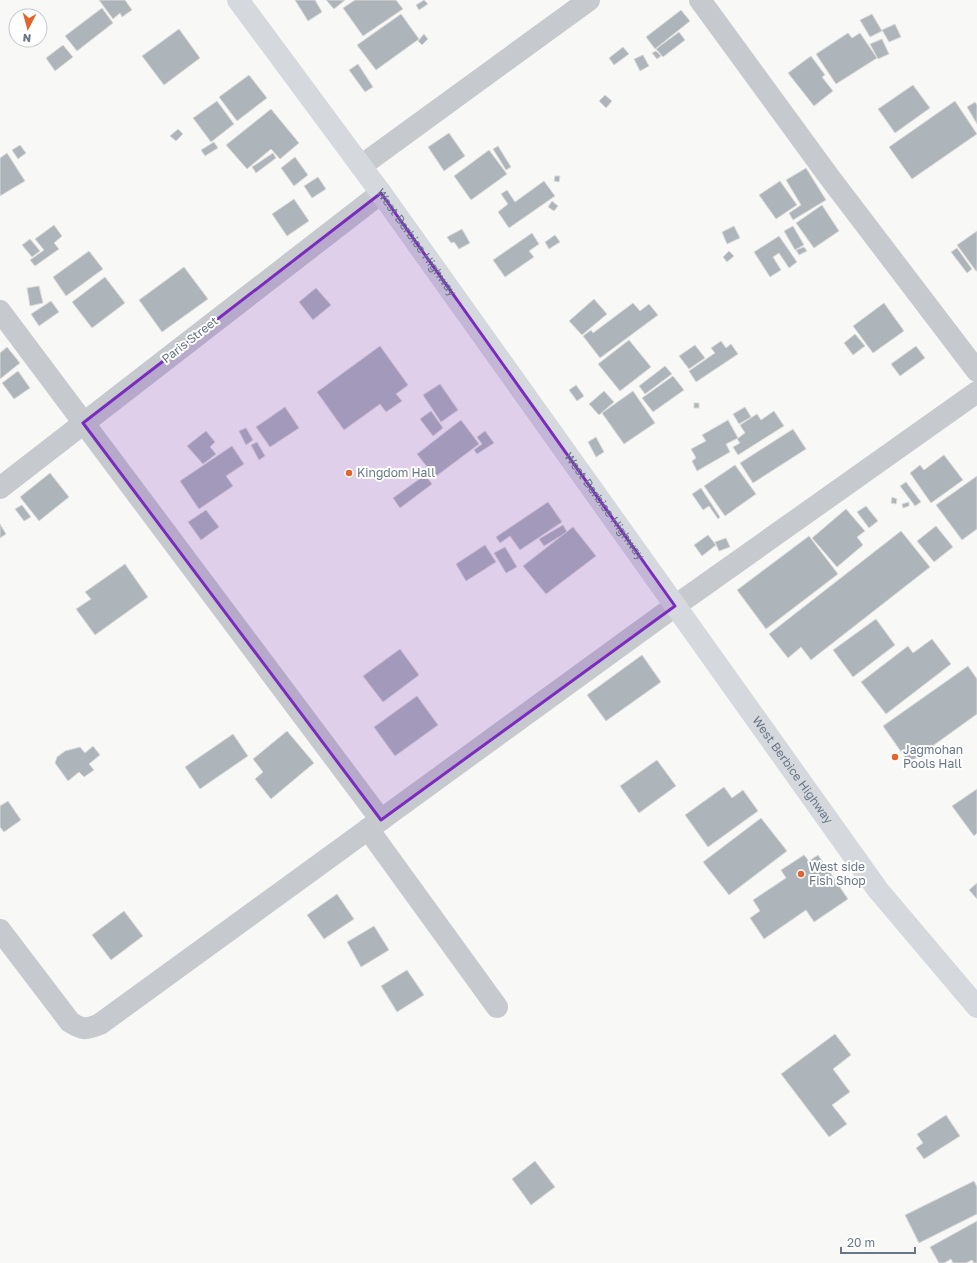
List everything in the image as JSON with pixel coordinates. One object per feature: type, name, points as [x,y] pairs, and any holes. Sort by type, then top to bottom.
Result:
[{"type":"main road","name":"West Berbice Highway","points":[[238,0],[381,193],[878,890],[977,1007]]},
{"type":"street","points":[[361,166],[589,0]]},
{"type":"street","points":[[700,0],[830,178],[977,371]]},
{"type":"street","name":"Paris Street","points":[[0,488],[381,193]]},
{"type":"street","points":[[0,312],[83,423],[374,825],[497,1007]]},
{"type":"street","points":[[0,930],[70,1022],[80,1028],[88,1029],[100,1024],[675,606],[977,392]]},
{"type":"highlighted area","points":[[381,193],[675,606],[381,820],[83,423]]},
{"type":"building","points":[[99,0],[125,0],[132,10],[122,17],[120,13],[113,19]]},
{"type":"building","points":[[295,0],[315,0],[322,12],[308,21]]},
{"type":"building","points":[[326,0],[345,0],[334,9]]},
{"type":"building","points":[[355,0],[396,0],[403,9],[363,36],[343,8]]},
{"type":"building","points":[[424,0],[428,4],[419,10],[416,5]]},
{"type":"building","points":[[102,8],[113,23],[77,51],[65,36]]},
{"type":"building","points":[[681,10],[690,21],[655,49],[646,37]]},
{"type":"building","points":[[401,14],[419,39],[376,70],[357,45]]},
{"type":"building","points":[[872,14],[882,31],[870,37],[860,20]]},
{"type":"building","points":[[895,24],[901,37],[889,42],[882,30]]},
{"type":"building","points":[[179,29],[200,58],[164,85],[142,56]]},
{"type":"building","points":[[679,32],[685,40],[663,57],[656,49]]},
{"type":"building","points":[[848,33],[852,38],[860,33],[877,58],[836,84],[816,54]]},
{"type":"building","points":[[424,34],[428,39],[422,45],[418,41]]},
{"type":"building","points":[[882,39],[889,54],[878,59],[870,44]]},
{"type":"building","points":[[63,45],[73,57],[55,71],[46,58]]},
{"type":"building","points":[[623,47],[629,54],[614,65],[609,58]]},
{"type":"building","points":[[656,51],[661,56],[657,59],[652,53]]},
{"type":"building","points":[[643,55],[649,66],[640,71],[634,59]]},
{"type":"building","points":[[811,56],[825,75],[822,77],[833,91],[814,106],[788,73]]},
{"type":"building","points":[[358,64],[373,87],[365,92],[349,70]]},
{"type":"building","points":[[249,75],[267,98],[237,121],[219,97]]},
{"type":"building","points":[[913,85],[930,108],[895,133],[878,109]]},
{"type":"building","points":[[605,95],[612,101],[606,108],[599,101]]},
{"type":"building","points":[[217,101],[234,124],[211,142],[193,118]]},
{"type":"building","points":[[955,101],[977,134],[912,179],[889,147]]},
{"type":"building","points":[[975,102],[977,105],[977,124],[967,107]]},
{"type":"building","points":[[271,109],[299,143],[280,159],[271,149],[247,169],[226,145]]},
{"type":"building","points":[[178,129],[183,134],[176,141],[170,136]]},
{"type":"building","points":[[449,133],[465,156],[444,171],[428,147]]},
{"type":"building","points":[[214,142],[218,148],[205,156],[201,150]]},
{"type":"building","points":[[20,145],[26,153],[18,159],[12,150]]},
{"type":"building","points":[[498,146],[511,167],[506,170],[493,149]]},
{"type":"building","points":[[489,150],[507,174],[471,200],[454,176]]},
{"type":"building","points":[[7,153],[25,181],[0,196],[0,158]]},
{"type":"building","points":[[273,153],[276,158],[256,173],[252,167]]},
{"type":"building","points":[[295,157],[308,175],[294,186],[281,168]]},
{"type":"building","points":[[806,168],[826,200],[793,220],[789,213],[801,205],[786,180]]},
{"type":"building","points":[[555,176],[560,176],[559,182],[554,181]]},
{"type":"building","points":[[318,177],[326,189],[312,198],[304,186]]},
{"type":"building","points":[[544,181],[555,196],[509,228],[498,212],[508,204],[501,194],[507,190],[515,202]]},
{"type":"building","points":[[780,181],[797,205],[776,219],[759,195]]},
{"type":"building","points":[[294,199],[309,221],[287,236],[272,214]]},
{"type":"building","points":[[552,201],[558,206],[554,211],[548,207]]},
{"type":"building","points":[[822,205],[839,231],[814,248],[796,223]]},
{"type":"building","points":[[54,225],[62,236],[54,243],[59,249],[35,266],[30,260],[44,250],[35,239]]},
{"type":"building","points":[[734,226],[740,238],[727,244],[722,232]]},
{"type":"building","points":[[793,226],[804,245],[795,250],[784,231]]},
{"type":"building","points":[[462,229],[470,243],[459,249],[454,242],[451,243],[447,237]]},
{"type":"building","points":[[977,231],[977,271],[976,271],[957,245]]},
{"type":"building","points":[[532,233],[539,244],[529,251],[534,257],[505,277],[493,260]]},
{"type":"building","points":[[555,235],[560,242],[549,249],[545,242]]},
{"type":"building","points":[[779,236],[797,262],[789,268],[779,253],[773,257],[781,270],[770,277],[754,252]]},
{"type":"building","points":[[30,239],[40,251],[32,257],[22,245]]},
{"type":"building","points":[[804,247],[807,251],[799,255],[796,250]]},
{"type":"building","points":[[957,248],[972,269],[967,273],[951,252]]},
{"type":"building","points":[[89,251],[103,269],[66,296],[53,277]]},
{"type":"building","points":[[729,251],[734,256],[727,262],[723,257]]},
{"type":"building","points":[[184,267],[208,299],[162,332],[139,300]]},
{"type":"building","points":[[105,277],[125,303],[92,328],[72,302]]},
{"type":"building","points":[[39,286],[43,303],[30,306],[27,288]]},
{"type":"building","points":[[316,288],[331,305],[313,320],[299,302]]},
{"type":"building","points":[[594,299],[607,314],[582,335],[569,321]]},
{"type":"building","points":[[51,301],[59,312],[39,326],[31,314]]},
{"type":"building","points":[[633,303],[640,311],[649,304],[658,315],[600,358],[583,336],[591,330],[593,333]]},
{"type":"building","points":[[884,303],[904,331],[873,353],[853,326]]},
{"type":"building","points":[[855,334],[865,346],[853,355],[844,343]]},
{"type":"building","points":[[629,340],[651,367],[620,391],[598,364]]},
{"type":"building","points":[[721,341],[726,348],[731,344],[738,354],[696,382],[689,371],[715,353],[711,348]]},
{"type":"building","points":[[695,345],[705,358],[689,369],[679,356]]},
{"type":"building","points":[[380,346],[408,385],[396,394],[402,401],[386,412],[380,404],[344,430],[317,392]]},
{"type":"building","points":[[916,346],[925,358],[900,376],[891,364]]},
{"type":"building","points":[[7,347],[20,363],[0,379],[0,353]]},
{"type":"building","points":[[665,366],[672,374],[645,394],[639,386]]},
{"type":"building","points":[[18,371],[30,388],[14,399],[2,383]]},
{"type":"building","points":[[673,376],[684,390],[653,412],[642,398]]},
{"type":"building","points":[[440,384],[458,410],[441,422],[423,395]]},
{"type":"building","points":[[576,385],[584,396],[577,401],[569,390]]},
{"type":"building","points":[[604,391],[614,402],[599,415],[589,404]]},
{"type":"building","points":[[633,391],[655,423],[624,444],[602,413]]},
{"type":"building","points":[[694,403],[699,403],[699,408],[694,408]]},
{"type":"building","points":[[285,407],[299,428],[270,447],[256,427]]},
{"type":"building","points":[[745,407],[751,417],[739,424],[733,414]]},
{"type":"building","points":[[431,411],[443,428],[433,436],[420,419]]},
{"type":"building","points":[[774,411],[784,426],[738,455],[733,447],[740,443],[737,439],[745,433],[740,425],[757,414],[761,420]]},
{"type":"building","points":[[461,420],[479,444],[435,477],[417,454]]},
{"type":"building","points":[[728,420],[738,438],[726,444],[730,452],[697,471],[692,461],[696,458],[691,449],[706,441],[702,435]]},
{"type":"building","points":[[246,428],[253,440],[246,445],[239,431]]},
{"type":"building","points":[[793,429],[806,449],[753,483],[740,463]]},
{"type":"building","points":[[206,431],[215,442],[210,447],[216,454],[203,464],[187,446]]},
{"type":"building","points":[[485,431],[494,443],[477,454],[474,450],[482,444],[477,437]]},
{"type":"building","points":[[596,437],[604,452],[596,457],[588,442]]},
{"type":"building","points":[[257,442],[265,456],[259,460],[251,445]]},
{"type":"building","points":[[232,446],[244,464],[226,476],[233,486],[199,509],[180,481]]},
{"type":"building","points":[[944,455],[963,480],[931,503],[910,473],[920,465],[924,470]]},
{"type":"building","points":[[735,465],[756,494],[725,516],[704,486]]},
{"type":"building","points":[[50,473],[69,497],[39,521],[20,497]]},
{"type":"building","points":[[425,475],[432,484],[400,508],[393,498]]},
{"type":"building","points":[[977,476],[977,529],[962,540],[936,505]]},
{"type":"building","points":[[906,482],[921,502],[915,506],[900,486]]},
{"type":"building","points":[[701,488],[720,517],[718,519],[709,506],[703,510],[692,494]]},
{"type":"building","points":[[892,497],[897,499],[896,504],[891,503]]},
{"type":"building","points":[[548,502],[562,522],[520,550],[510,536],[500,543],[496,537]]},
{"type":"building","points":[[909,502],[909,506],[903,508],[902,504]]},
{"type":"building","points":[[22,505],[31,517],[24,521],[15,509]]},
{"type":"building","points":[[866,506],[878,521],[869,528],[857,512]]},
{"type":"building","points":[[846,509],[865,531],[857,537],[863,545],[837,567],[812,538]]},
{"type":"building","points":[[206,510],[219,527],[201,540],[188,522]]},
{"type":"building","points":[[0,524],[6,534],[0,538]]},
{"type":"building","points":[[563,525],[567,532],[544,546],[539,539]]},
{"type":"building","points":[[936,526],[953,547],[934,562],[917,541]]},
{"type":"building","points":[[573,527],[596,556],[546,594],[523,566]]},
{"type":"building","points":[[901,531],[930,567],[811,660],[801,647],[788,658],[769,634]]},
{"type":"building","points":[[708,535],[716,545],[702,556],[694,545]]},
{"type":"building","points":[[809,536],[838,574],[766,629],[737,590]]},
{"type":"building","points":[[726,538],[730,547],[719,551],[715,542]]},
{"type":"building","points":[[485,545],[496,562],[466,581],[456,564]]},
{"type":"building","points":[[505,547],[517,567],[506,573],[494,553]]},
{"type":"building","points":[[125,564],[148,597],[95,635],[76,609],[91,599],[85,592]]},
{"type":"building","points":[[876,619],[895,645],[853,677],[833,650]]},
{"type":"building","points":[[932,639],[951,664],[886,714],[861,682],[908,646],[913,653]]},
{"type":"building","points":[[400,649],[419,675],[383,702],[363,676]]},
{"type":"building","points":[[642,655],[661,682],[606,721],[587,695]]},
{"type":"building","points":[[968,666],[977,679],[977,714],[909,763],[883,726]]},
{"type":"building","points":[[417,696],[438,725],[395,756],[374,727]]},
{"type":"building","points":[[287,731],[314,763],[271,799],[255,779],[263,772],[253,759]]},
{"type":"building","points":[[233,734],[248,756],[200,789],[185,767]]},
{"type":"building","points":[[93,746],[100,755],[89,764],[94,770],[84,777],[79,772],[68,781],[55,763],[57,757],[65,751],[80,747],[85,753]]},
{"type":"building","points":[[657,760],[676,786],[639,813],[620,786]]},
{"type":"building","points":[[724,787],[732,798],[743,790],[758,811],[708,847],[685,815]]},
{"type":"building","points":[[977,789],[977,833],[974,836],[952,806]]},
{"type":"building","points":[[8,801],[21,820],[4,832],[0,827],[0,806]]},
{"type":"building","points":[[761,818],[787,851],[729,895],[703,862]]},
{"type":"building","points":[[804,855],[809,861],[818,855],[848,899],[814,922],[806,910],[764,939],[750,918],[760,911],[753,900],[786,878],[781,870]]},
{"type":"building","points":[[977,883],[977,899],[969,890]]},
{"type":"building","points":[[337,894],[354,919],[324,939],[307,915]]},
{"type":"building","points":[[124,911],[143,936],[111,960],[92,935]]},
{"type":"building","points":[[374,926],[389,950],[361,967],[347,942]]},
{"type":"building","points":[[407,970],[424,995],[397,1012],[381,986]]},
{"type":"building","points":[[835,1034],[851,1055],[833,1069],[850,1092],[832,1105],[847,1124],[829,1137],[781,1074]]},
{"type":"building","points":[[946,1115],[960,1136],[924,1159],[916,1148],[923,1143],[917,1134]]},
{"type":"building","points":[[535,1161],[555,1187],[531,1205],[512,1179]]},
{"type":"building","points":[[974,1181],[977,1187],[977,1214],[919,1243],[905,1215]]},
{"type":"building","points":[[977,1221],[977,1263],[974,1263],[972,1260],[966,1263],[953,1263],[951,1259],[944,1263],[939,1263],[930,1247]]},
{"type":"place","name":"Kingdom Hall","points":[[349,473]]},
{"type":"place","name":"Jagmohan Pools Hall","points":[[895,757]]},
{"type":"place","name":"West side Fish Shop","points":[[801,874]]}]
